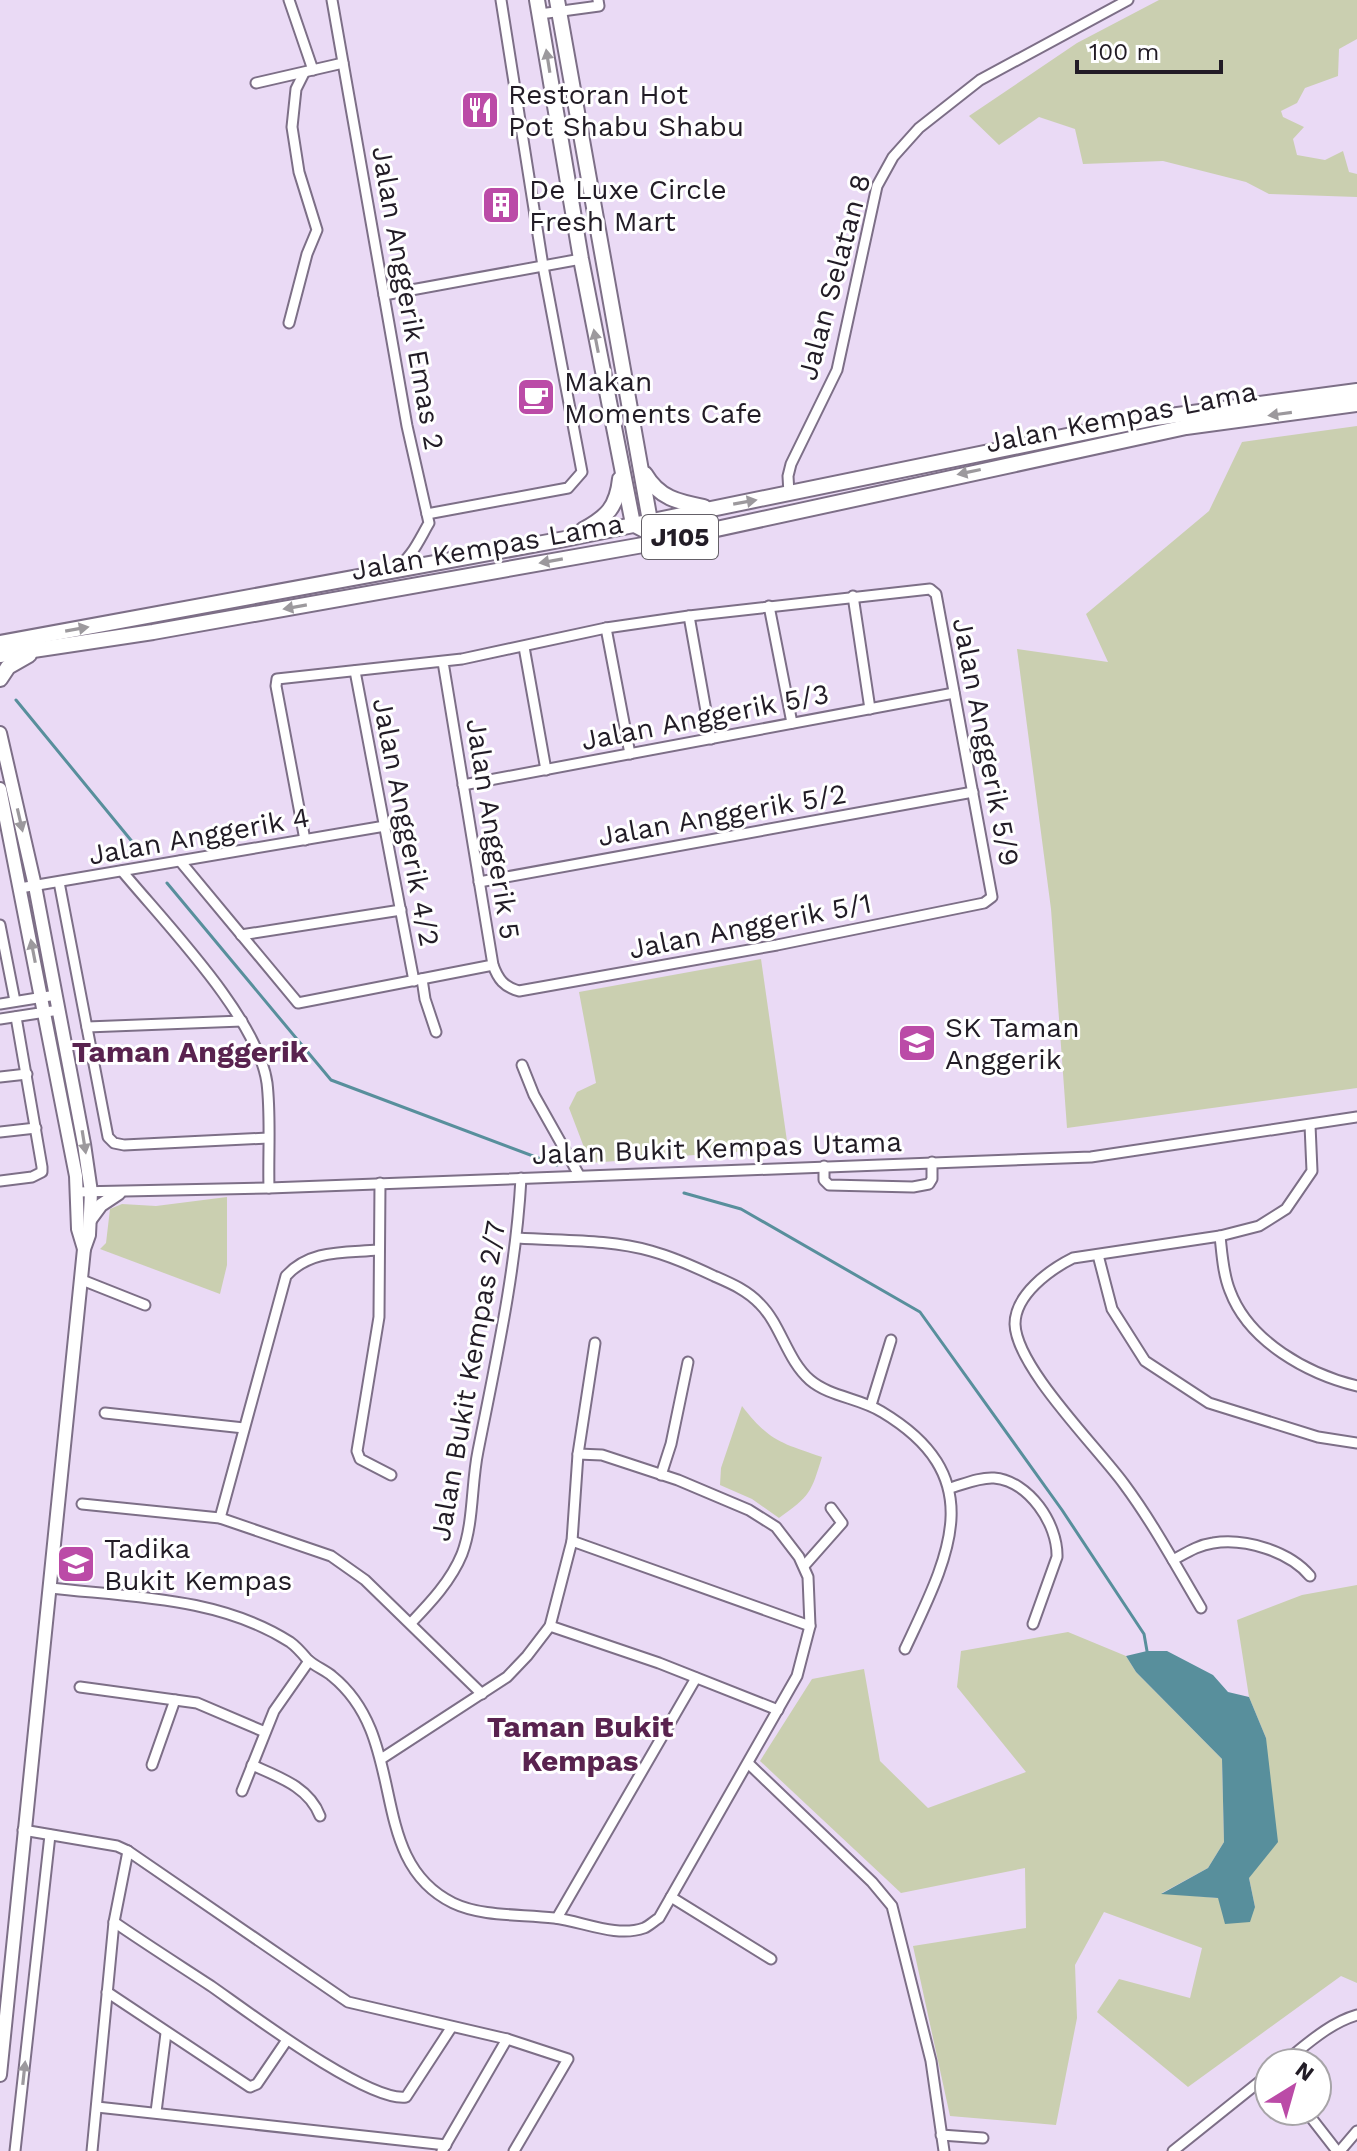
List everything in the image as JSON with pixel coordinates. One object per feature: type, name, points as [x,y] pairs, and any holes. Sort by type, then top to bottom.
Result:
[{"type":"main road","points":[[558,6],[640,463],[642,525],[627,542],[580,556]]},
{"type":"main road","points":[[539,7],[621,473],[642,525],[661,535],[714,530]]},
{"type":"main road","name":"Jalan Kempas Lama","points":[[0,643],[642,525],[1170,415],[1357,391]]},
{"type":"main road","name":"Jalan Kempas Lama","points":[[0,655],[168,629],[580,556],[714,530],[1186,427],[1357,404]]},
{"type":"main road","points":[[640,463],[660,494],[671,500],[712,508]]},
{"type":"main road","points":[[565,539],[600,522],[612,509],[621,473]]},
{"type":"main road","points":[[0,679],[8,667],[40,649]]},
{"type":"street","points":[[289,0],[308,71],[296,89],[292,127],[299,172],[317,230],[307,254],[289,323]]},
{"type":"street","name":"Jalan Anggerik Emas 2","points":[[332,0],[407,426],[427,514]]},
{"type":"street","points":[[372,576],[400,567],[429,523],[427,514],[568,488],[582,472],[543,266],[501,0]]},
{"type":"street","name":"Jalan Selatan 8","points":[[789,494],[791,464],[837,370],[877,186],[893,157],[930,118],[980,80],[1128,0]]},
{"type":"street","points":[[539,7],[599,3]]},
{"type":"street","points":[[256,83],[343,63]]},
{"type":"street","points":[[384,295],[581,259]]},
{"type":"street","name":"Jalan Anggerik 5/9","points":[[853,596],[926,589],[936,594],[992,892],[989,901]]},
{"type":"street","points":[[305,840],[277,679],[443,662],[606,628],[853,596],[870,709]]},
{"type":"street","points":[[769,606],[792,723]]},
{"type":"street","points":[[689,616],[711,739]]},
{"type":"street","points":[[606,628],[630,754]]},
{"type":"street","points":[[524,647],[546,770]]},
{"type":"street","name":"Jalan Anggerik 5","points":[[443,662],[493,965],[504,985],[519,991]]},
{"type":"street","name":"Jalan Anggerik 4/2","points":[[355,671],[401,910],[418,980],[436,1032]]},
{"type":"street","name":"Jalan Anggerik 5/3","points":[[463,785],[954,693]]},
{"type":"street","points":[[0,733],[35,886],[91,1192],[89,1235],[84,1249],[0,2075]]},
{"type":"street","points":[[0,789],[76,1176],[78,1229],[84,1249]]},
{"type":"street","name":"Jalan Anggerik 5/2","points":[[479,882],[973,792]]},
{"type":"street","name":"Jalan Anggerik 4","points":[[20,888],[385,826]]},
{"type":"street","points":[[180,861],[298,1003],[493,965]]},
{"type":"street","points":[[122,871],[199,963],[242,1021],[255,1046],[267,1083],[269,1188]]},
{"type":"street","points":[[59,882],[105,1131],[114,1143],[268,1138]]},
{"type":"street","name":"Jalan Anggerik 5/1","points":[[519,991],[777,945],[989,901]]},
{"type":"street","points":[[241,935],[401,910]]},
{"type":"street","points":[[0,925],[15,1001]]},
{"type":"street","points":[[0,1004],[56,995]]},
{"type":"street","points":[[0,1019],[59,1010]]},
{"type":"street","points":[[0,1181],[32,1177],[42,1172],[16,1017]]},
{"type":"street","points":[[87,1027],[242,1021]]},
{"type":"street","points":[[522,1065],[534,1095],[579,1175]]},
{"type":"street","points":[[0,1077],[27,1074]]},
{"type":"street","name":"Jalan Bukit Kempas Utama","points":[[77,1192],[269,1188],[1091,1157],[1357,1117]]},
{"type":"street","points":[[1201,1608],[1124,1484],[1045,1388],[1021,1347],[1015,1325],[1017,1312],[1035,1284],[1054,1267],[1073,1258],[1220,1236],[1259,1226],[1286,1209],[1312,1171],[1310,1125]]},
{"type":"street","points":[[0,1132],[36,1128]]},
{"type":"street","points":[[824,1166],[824,1180],[829,1185],[913,1187],[929,1184],[932,1162]]},
{"type":"street","name":"Jalan Bukit Kempas 2/7","points":[[411,1623],[446,1583],[466,1542],[477,1455],[518,1238],[521,1178]]},
{"type":"street","points":[[380,1183],[379,1317],[357,1451],[360,1459],[391,1475]]},
{"type":"street","points":[[90,1221],[101,1205],[119,1193]]},
{"type":"street","points":[[1220,1236],[1230,1292],[1243,1317],[1266,1340],[1304,1367],[1357,1386]]},
{"type":"street","points":[[518,1238],[621,1245],[649,1250],[738,1287],[754,1297],[767,1311],[796,1363],[809,1379],[821,1388],[871,1405],[905,1428],[927,1449],[937,1461],[950,1488],[951,1509],[940,1574],[905,1649]]},
{"type":"street","points":[[220,1518],[286,1276],[297,1263],[317,1255],[378,1250]]},
{"type":"street","points":[[1098,1255],[1112,1309],[1145,1361],[1209,1403],[1318,1437],[1357,1443]]},
{"type":"street","points":[[82,1280],[145,1305]]},
{"type":"street","points":[[871,1405],[891,1340]]},
{"type":"street","points":[[381,1759],[507,1677],[550,1626],[572,1541],[578,1454],[595,1343]]},
{"type":"street","points":[[661,1475],[671,1444],[688,1362]]},
{"type":"street","points":[[105,1413],[244,1428]]},
{"type":"street","points":[[50,1588],[202,1606],[229,1614],[290,1642],[309,1661],[333,1676],[358,1702],[371,1725],[397,1835],[405,1856],[421,1879],[455,1904],[496,1913],[557,1918],[625,1930],[644,1928],[659,1918],[799,1671],[810,1626],[811,1601],[804,1566],[776,1527],[758,1515],[722,1498],[602,1455],[578,1454]]},
{"type":"street","points":[[950,1488],[993,1478],[1007,1481],[1034,1499],[1057,1547],[1057,1557],[1033,1624]]},
{"type":"street","points":[[82,1504],[220,1518],[331,1556],[358,1575],[411,1623],[482,1694]]},
{"type":"street","points":[[804,1566],[842,1523],[831,1508]]},
{"type":"street","points":[[572,1541],[810,1626]]},
{"type":"street","points":[[1173,1560],[1205,1545],[1240,1543],[1271,1550],[1303,1568],[1310,1576]]},
{"type":"street","points":[[550,1626],[778,1710]]},
{"type":"street","points":[[242,1791],[284,1693],[309,1661]]},
{"type":"street","points":[[557,1918],[696,1678]]},
{"type":"street","points":[[80,1687],[197,1703],[265,1732]]},
{"type":"street","points":[[152,1765],[175,1700]]},
{"type":"street","points":[[749,1764],[872,1882],[892,1906],[931,2061],[944,2151]]},
{"type":"street","points":[[252,1765],[302,1791],[315,1804],[320,1816]]},
{"type":"street","points":[[23,1830],[117,1846],[128,1851],[348,2002],[507,2039],[568,2059],[514,2151]]},
{"type":"street","points":[[15,2151],[50,1835]]},
{"type":"street","points":[[92,2151],[114,1922],[128,1851]]},
{"type":"street","points":[[671,1897],[771,1959]]},
{"type":"street","points":[[114,1922],[287,2040],[332,2068],[390,2097],[406,2097],[451,2028]]},
{"type":"street","points":[[107,1992],[250,2087],[257,2084],[287,2040]]},
{"type":"street","points":[[1303,2047],[1322,2032],[1357,2015]]},
{"type":"street","points":[[156,2112],[166,2033]]},
{"type":"street","points":[[97,2107],[444,2148],[507,2039]]},
{"type":"street","points":[[1173,2151],[1253,2087]]},
{"type":"street","points":[[1319,2127],[1339,2151],[1357,2131]]},
{"type":"street","points":[[941,2135],[983,2138]]},
{"type":"shaded area","points":[[1159,0],[1357,0],[1357,39],[1339,49],[1338,76],[1305,88],[1297,103],[1281,111],[1283,117],[1304,127],[1293,139],[1297,155],[1325,160],[1343,151],[1349,172],[1357,174],[1357,197],[1269,194],[1246,182],[1163,161],[1083,164],[1075,129],[1039,117],[999,145],[969,116],[1077,43]]},
{"type":"shaded area","points":[[1357,426],[1357,1088],[1067,1128],[1051,909],[1017,649],[1108,662],[1086,614],[1209,511],[1242,442]]},
{"type":"shaded area","points":[[761,959],[788,1148],[590,1163],[569,1108],[577,1092],[596,1083],[579,992]]},
{"type":"shaded area","points":[[227,1197],[227,1265],[220,1294],[100,1249],[106,1243],[110,1209],[122,1204],[156,1206]]},
{"type":"shaded area","points":[[742,1406],[768,1434],[822,1457],[808,1493],[779,1518],[752,1499],[720,1485],[721,1468]]},
{"type":"shaded area","points":[[1357,1585],[1357,1983],[1341,1976],[1188,2087],[1097,2012],[1119,1979],[1190,1998],[1202,1948],[1104,1912],[1075,1965],[1077,2018],[1056,2125],[950,2116],[913,1946],[1026,1928],[1025,1868],[901,1893],[760,1761],[812,1679],[864,1669],[880,1761],[928,1808],[1026,1772],[957,1687],[961,1651],[1068,1632],[1126,1656],[1136,1672],[1222,1759],[1224,1842],[1208,1868],[1162,1893],[1218,1898],[1255,1907],[1249,1878],[1266,1738],[1249,1697],[1237,1620],[1302,1595]]},
{"type":"shaded area","points":[[1147,1651],[1167,1651],[1213,1675],[1228,1692],[1249,1697],[1266,1738],[1278,1842],[1249,1878],[1255,1907],[1250,1922],[1225,1924],[1218,1898],[1161,1894],[1208,1868],[1224,1842],[1222,1759],[1136,1672],[1126,1656]]},
{"type":"waterway","points":[[16,700],[139,850]]},
{"type":"waterway","points":[[167,883],[331,1080],[557,1165]]},
{"type":"waterway","points":[[684,1193],[741,1209],[920,1312],[1062,1510],[1144,1634],[1147,1651]]},
{"type":"place","name":"Restoran Hot Pot Shabu Shabu","points":[[480,110]]},
{"type":"place","name":"De Luxe Circle Fresh Mart","points":[[501,205]]},
{"type":"place","name":"Makan Moments Cafe","points":[[536,397]]},
{"type":"place","name":"SK Taman Anggerik","points":[[917,1043]]},
{"type":"place","name":"Tadika Bukit Kempas","points":[[76,1564]]},
{"type":"district","name":"Taman Anggerik","points":[[190,1051]]},
{"type":"district","name":"Taman Bukit Kempas","points":[[580,1743]]}]
